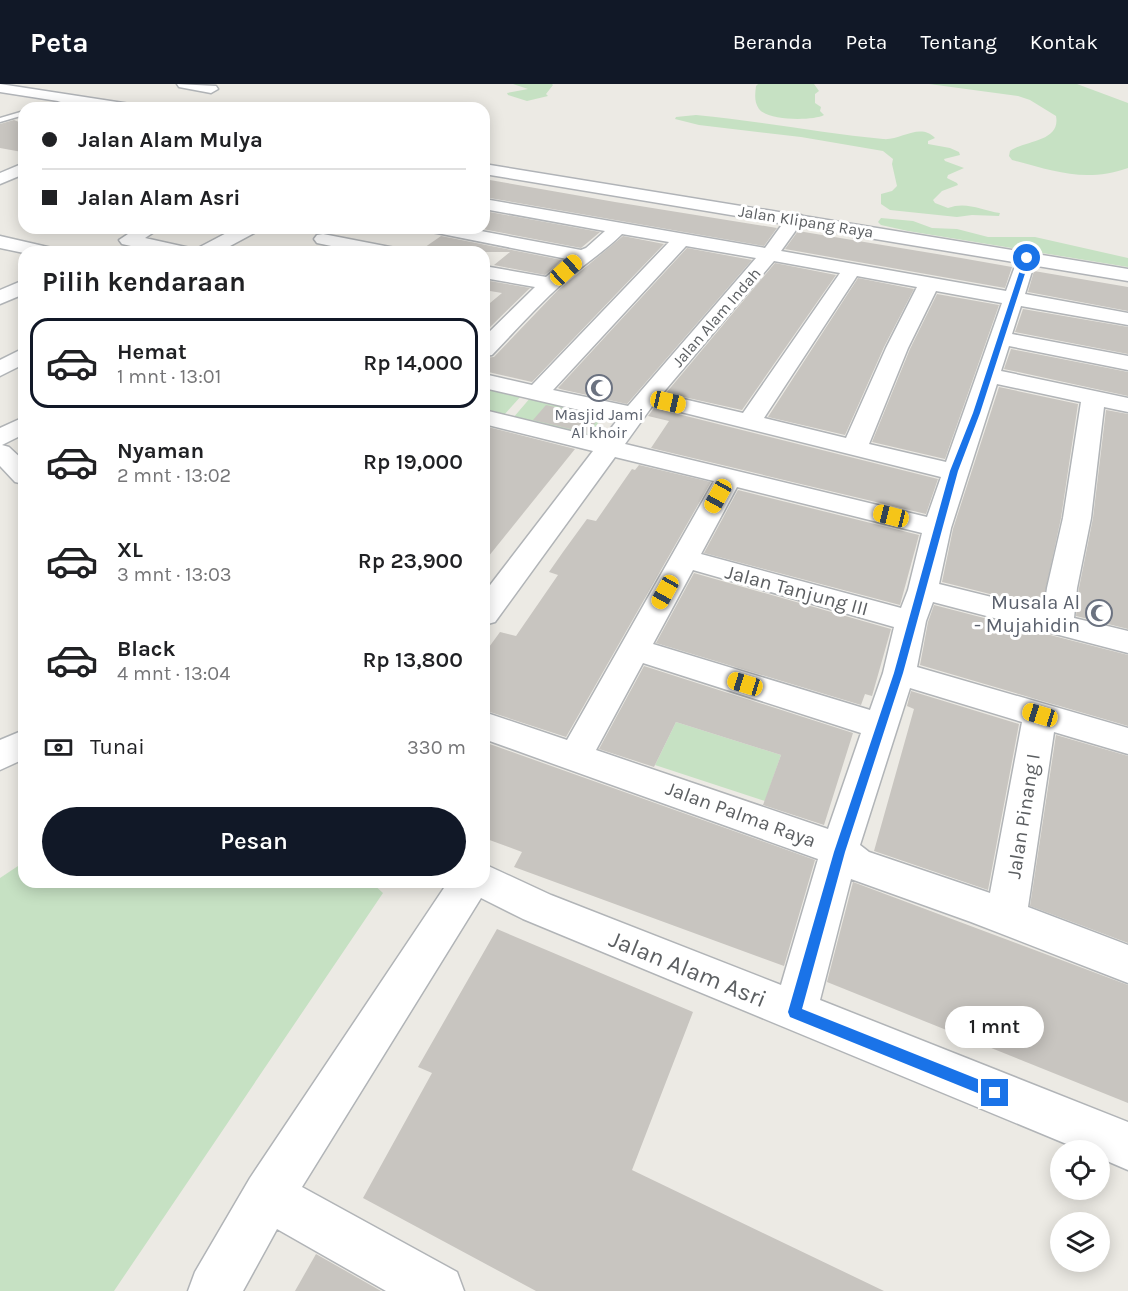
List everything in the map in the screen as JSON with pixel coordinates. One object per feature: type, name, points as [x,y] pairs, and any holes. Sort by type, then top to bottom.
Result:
[{"type":"street","points":[[184,84],[211,89]]},
{"type":"street","points":[[4,86],[93,102]]},
{"type":"street","points":[[0,169],[18,168]]},
{"type":"street","points":[[0,178],[18,170]]},
{"type":"street","name":"Jalan Klipang Raya","points":[[490,170],[1128,275]]},
{"type":"street","points":[[490,205],[1128,319]]},
{"type":"street","name":"Jalan Alam Indah","points":[[494,586],[610,448],[641,406],[770,254],[795,219]]},
{"type":"street","points":[[490,341],[506,317],[550,284],[582,256],[593,252],[618,228]]},
{"type":"street","points":[[140,234],[128,240],[156,246]]},
{"type":"street","points":[[216,246],[239,234]]},
{"type":"street","points":[[330,234],[315,244],[333,246]]},
{"type":"street","points":[[468,234],[582,256]]},
{"type":"street","points":[[537,393],[681,240]]},
{"type":"street","points":[[0,242],[18,246]]},
{"type":"street","points":[[795,1012],[839,852],[879,726],[899,673],[911,621],[923,590],[937,528],[954,471],[977,413],[999,338],[1027,258]]},
{"type":"street","points":[[750,421],[852,270]]},
{"type":"street","points":[[490,273],[550,284]]},
{"type":"street","points":[[855,447],[897,348],[929,284]]},
{"type":"street","points":[[999,338],[1128,363]]},
{"type":"street","points":[[0,369],[18,358]]},
{"type":"street","points":[[988,375],[1128,405]]},
{"type":"street","points":[[490,382],[537,393],[750,421],[954,471]]},
{"type":"street","points":[[1058,626],[1062,588],[1077,518],[1093,398]]},
{"type":"street","points":[[490,420],[730,476],[937,528]]},
{"type":"street","points":[[11,438],[15,477]]},
{"type":"street","points":[[576,755],[730,476]]},
{"type":"street","name":"Jalan Tanjung III","points":[[684,558],[911,621]]},
{"type":"street","points":[[923,590],[1128,642]]},
{"type":"street","points":[[633,649],[879,726]]},
{"type":"street","points":[[899,673],[1128,741]]},
{"type":"street","name":"Jalan Pinang I","points":[[1006,917],[1040,715]]},
{"type":"street","name":"Jalan Palma Raya","points":[[490,727],[815,840],[856,864],[1006,917],[1128,964]]},
{"type":"street","points":[[0,756],[18,746]]},
{"type":"street","name":"Jalan Alam Asri","points":[[490,885],[537,907],[1128,1146]]},
{"type":"street","points":[[214,1291],[268,1196],[466,888]]},
{"type":"street","points":[[268,1196],[438,1291]]},
{"type":"lane","points":[[63,102],[74,99]]},
{"type":"lane","points":[[0,120],[18,115]]},
{"type":"green space","points":[[513,84],[553,85],[546,94],[548,96],[527,101],[508,95],[507,93],[528,89]]},
{"type":"green space","points":[[758,84],[814,84],[819,91],[815,94],[815,103],[821,107],[820,111],[824,115],[791,119],[764,113],[757,106],[755,95]]},
{"type":"green space","points":[[929,84],[1077,84],[1128,103],[1128,168],[1098,175],[1083,175],[1069,174],[1012,160],[1009,156],[1010,151],[1048,136],[1053,131],[1056,116],[1030,100],[1018,96]]},
{"type":"green space","points":[[696,115],[883,139],[923,132],[935,138],[928,141],[928,144],[959,152],[960,155],[944,159],[964,168],[948,175],[947,178],[958,185],[942,191],[933,200],[935,203],[948,208],[961,205],[1000,213],[999,216],[957,217],[890,210],[881,204],[881,194],[892,191],[897,186],[893,159],[883,151],[801,137],[699,125],[675,119]]},
{"type":"green space","points":[[881,218],[913,221],[932,228],[957,229],[988,237],[1035,237],[1128,258],[1128,267],[908,231],[881,225],[878,222]]},
{"type":"green space","points":[[493,388],[522,395],[504,415],[490,412],[490,391]]},
{"type":"green space","points":[[531,397],[605,414],[589,435],[513,418]]},
{"type":"green space","points":[[676,722],[781,755],[765,801],[655,765]]},
{"type":"green space","points":[[18,866],[18,888],[378,888],[383,893],[114,1291],[0,1291],[0,878]]},
{"type":"building","points":[[14,120],[18,122],[18,151],[0,148],[0,124]]},
{"type":"building","points":[[490,180],[777,228],[764,246],[490,198]]},
{"type":"building","points":[[490,212],[600,232],[581,248],[490,230]]},
{"type":"building","points":[[798,231],[1012,267],[1005,288],[785,249]]},
{"type":"building","points":[[441,236],[562,260],[545,275],[494,265],[510,252],[490,252],[490,246],[427,246]]},
{"type":"building","points":[[623,236],[664,244],[532,382],[490,372],[490,357],[494,357],[557,291]]},
{"type":"building","points":[[687,248],[752,260],[627,404],[558,388]]},
{"type":"building","points":[[775,263],[836,275],[742,410],[666,393]]},
{"type":"building","points":[[1034,271],[1128,287],[1128,311],[1028,292]]},
{"type":"building","points":[[858,278],[914,289],[884,347],[845,435],[768,417]]},
{"type":"building","points":[[490,281],[530,288],[490,327],[490,303],[502,293],[490,291]]},
{"type":"building","points":[[937,294],[999,305],[945,459],[872,442],[910,349]]},
{"type":"building","points":[[1023,309],[1128,327],[1128,354],[1015,332]]},
{"type":"building","points":[[1011,349],[1128,372],[1128,396],[1004,369]]},
{"type":"building","points":[[999,387],[1078,404],[1061,518],[1042,607],[942,582],[953,529]]},
{"type":"building","points":[[546,405],[600,417],[587,433],[533,420]]},
{"type":"building","points":[[654,408],[938,479],[926,514],[651,448],[669,421],[648,416]]},
{"type":"building","points":[[1106,410],[1128,414],[1128,629],[1076,616],[1079,588],[1093,518]]},
{"type":"building","points":[[490,428],[575,449],[490,555]]},
{"type":"building","points":[[639,465],[711,482],[566,737],[490,712],[490,646],[500,632],[516,636],[558,575],[549,572],[563,552],[587,519],[596,521],[632,469],[635,470]]},
{"type":"building","points":[[738,490],[919,535],[900,605],[704,553]]},
{"type":"building","points":[[694,573],[891,629],[872,696],[865,694],[861,705],[656,643]]},
{"type":"building","points":[[934,605],[1128,655],[1128,726],[920,665],[928,622]]},
{"type":"building","points":[[644,666],[853,733],[824,825],[763,805],[781,755],[676,722],[654,767],[599,749]]},
{"type":"building","points":[[911,691],[1019,724],[988,890],[874,851],[914,709],[907,706]]},
{"type":"building","points":[[1056,735],[1128,756],[1128,943],[1030,906]]},
{"type":"building","points":[[490,744],[815,860],[784,966],[514,867],[522,852],[490,840]]},
{"type":"building","points":[[853,882],[1128,985],[1128,1103],[827,982]]},
{"type":"building","points":[[497,929],[693,1012],[632,1170],[884,1291],[536,1291],[363,1198],[432,1073],[418,1067]]},
{"type":"building","points":[[316,1254],[381,1291],[295,1291]]},
{"type":"place","name":"Masjid Jami Al khoir","points":[[599,388]]},
{"type":"place","name":"Musala Al - Mujahidin","points":[[1099,613]]},
{"type":"route","points":[[995,1093],[795,1012],[839,852],[879,726],[899,673],[911,621],[923,590],[937,528],[954,471],[977,413],[999,338],[1027,258]]}]
